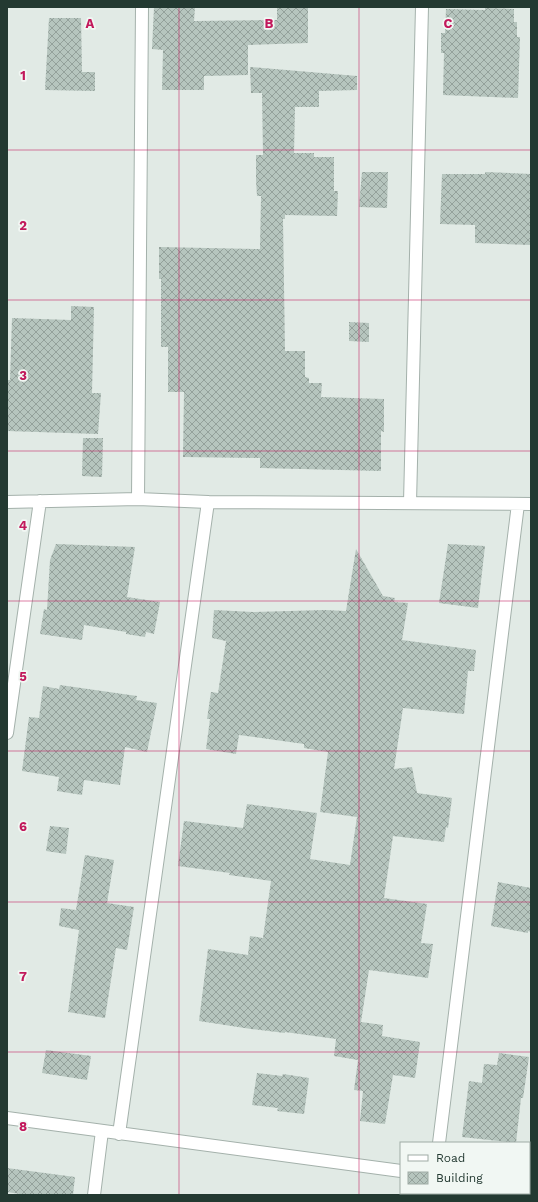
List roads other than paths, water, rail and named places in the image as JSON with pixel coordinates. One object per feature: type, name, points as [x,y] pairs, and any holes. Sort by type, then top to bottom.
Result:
[{"type":"street","points":[[138,499],[142,7]]},
{"type":"street","points":[[410,503],[422,7]]},
{"type":"street","points":[[7,502],[138,499],[208,502],[531,504]]},
{"type":"street","points":[[7,733],[40,501]]},
{"type":"street","points":[[119,1134],[208,502]]},
{"type":"street","points":[[439,1142],[518,504]]},
{"type":"street","points":[[7,1118],[400,1171]]},
{"type":"street","points":[[94,1195],[102,1131]]}]
